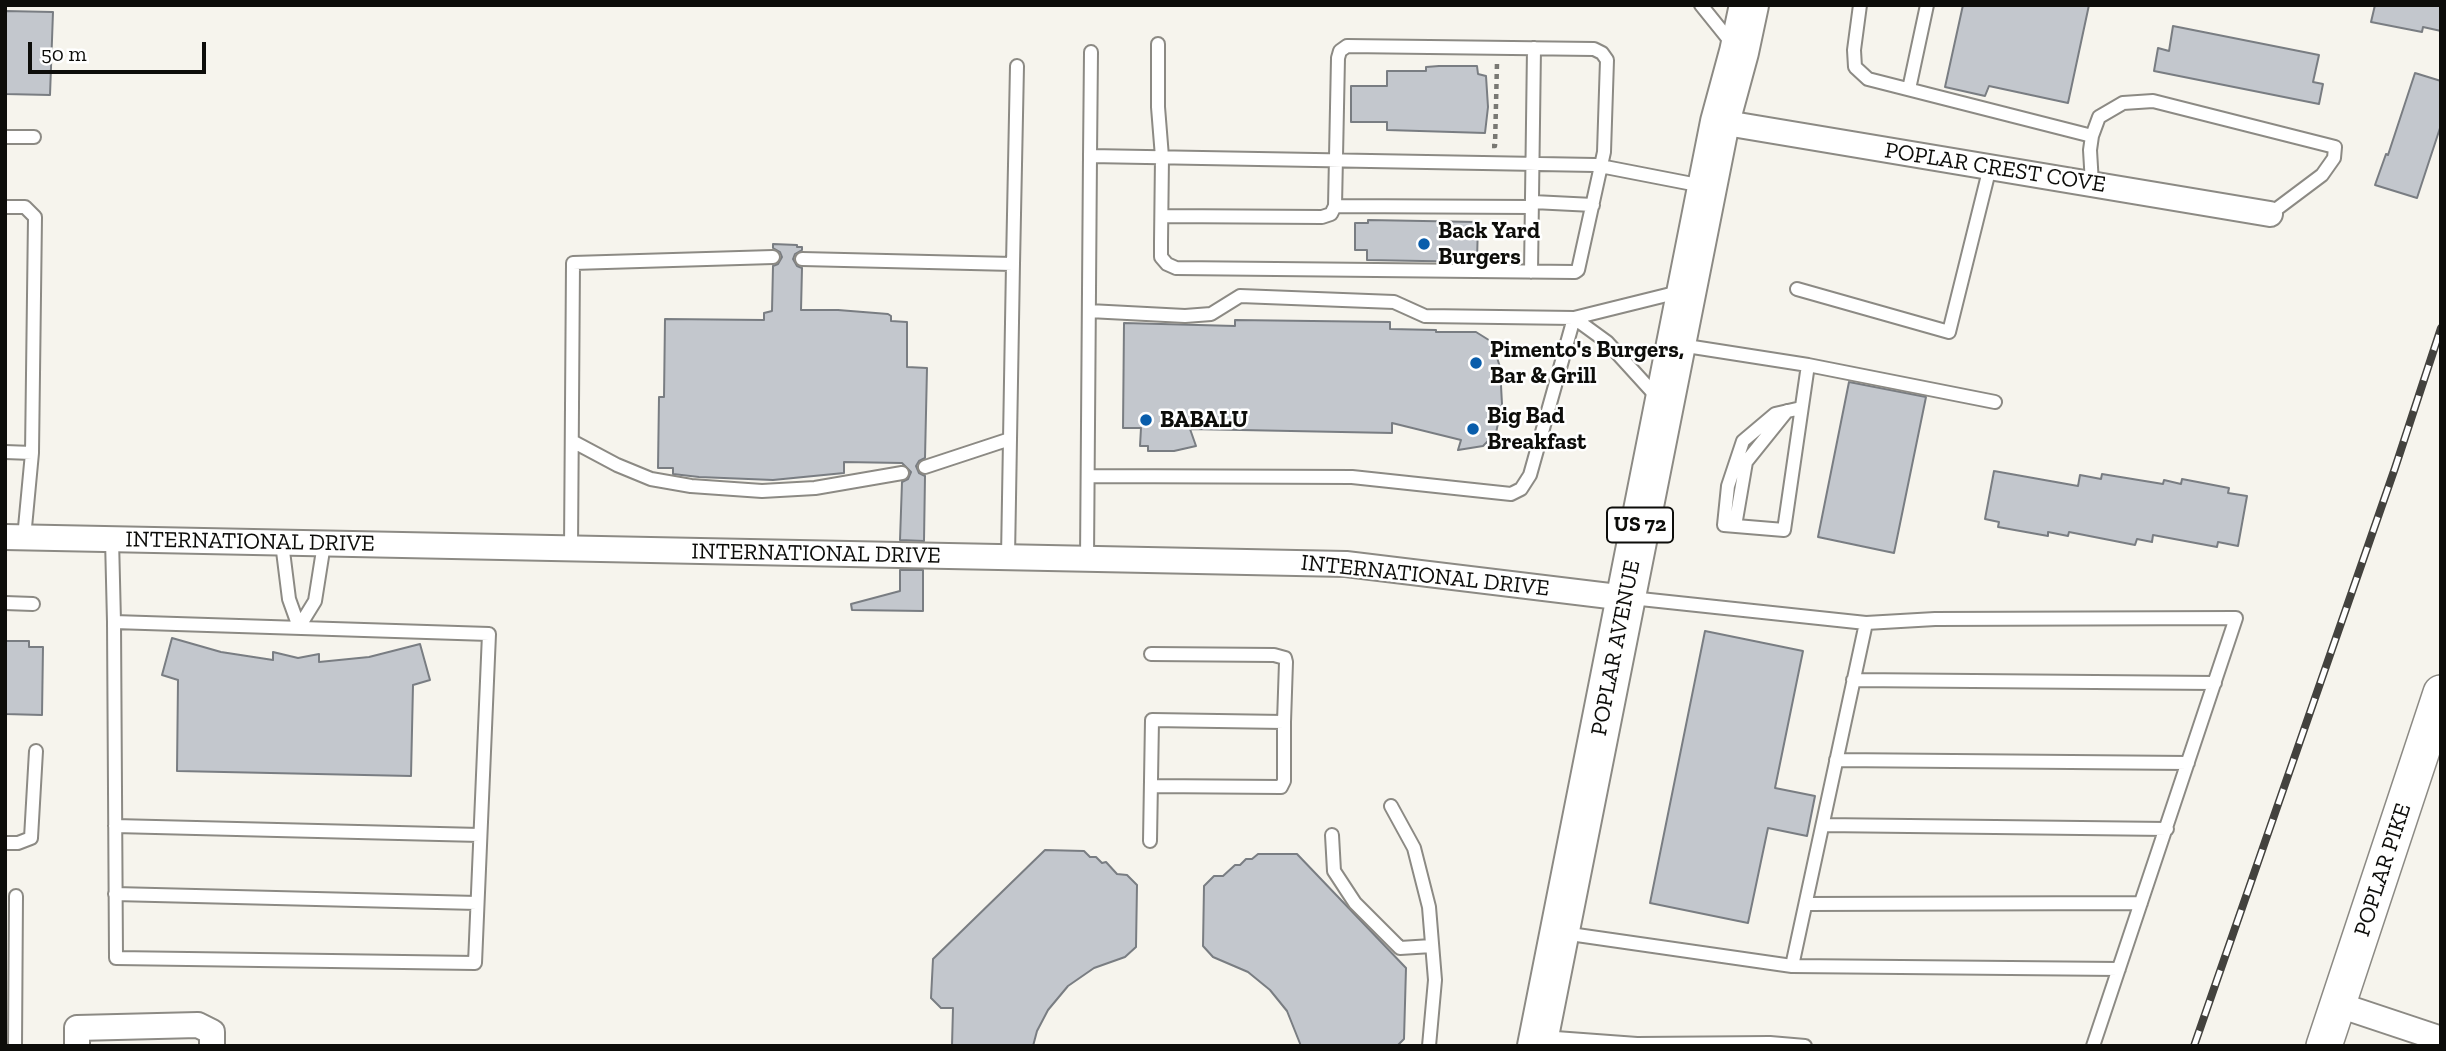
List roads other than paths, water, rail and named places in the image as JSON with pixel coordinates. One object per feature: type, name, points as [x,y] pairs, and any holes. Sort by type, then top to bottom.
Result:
[{"type":"main road","name":"POPLAR AVENUE","points":[[1538,1041],[1720,122],[1749,5]]},
{"type":"main road","name":"POPLAR PIKE","points":[[2324,1046],[2441,693]]},
{"type":"street","name":"POPLAR CREST COVE","points":[[1720,122],[2270,214]]},
{"type":"street","name":"INTERNATIONAL DRIVE","points":[[15,538],[1346,564],[1626,598]]},
{"type":"street","points":[[2339,1005],[2441,1039]]},
{"type":"street","points":[[77,1046],[77,1028],[198,1025],[212,1032],[212,1046]]},
{"type":"lane","points":[[1701,5],[1739,52]]},
{"type":"lane","points":[[1860,5],[1854,50],[1855,67],[1868,79],[2092,136]]},
{"type":"lane","points":[[1909,89],[1927,5]]},
{"type":"lane","points":[[1158,44],[1158,107],[1163,157],[1161,216],[1161,257],[1176,268],[1569,273],[1578,270],[1602,166],[1607,60],[1602,52],[1594,49],[1347,46],[1340,51],[1335,206],[1331,214],[1322,217],[1161,216]]},
{"type":"lane","points":[[1531,272],[1534,48]]},
{"type":"lane","points":[[1087,559],[1091,52]]},
{"type":"lane","points":[[1008,557],[1017,66]]},
{"type":"lane","points":[[2092,184],[2090,150],[2099,117],[2123,103],[2153,101],[2335,147],[2333,158],[2322,175],[2270,214]]},
{"type":"lane","points":[[5,137],[34,137]]},
{"type":"lane","points":[[1090,156],[1602,166],[1707,187]]},
{"type":"lane","points":[[1797,289],[1949,332],[1990,167]]},
{"type":"lane","points":[[1335,206],[1593,205]]},
{"type":"lane","points":[[5,207],[25,207],[35,217],[32,453],[15,538]]},
{"type":"lane","points":[[571,549],[573,263],[773,257]]},
{"type":"lane","points":[[802,259],[1013,264]]},
{"type":"lane","points":[[1089,311],[1185,316],[1210,314],[1240,296],[1394,302],[1425,316],[1574,318],[1686,290]]},
{"type":"lane","points":[[1574,318],[1607,342],[1664,404]]},
{"type":"lane","points":[[1088,476],[1352,477],[1511,494],[1521,489],[1530,475],[1574,318]]},
{"type":"lane","points":[[1676,344],[1808,365],[1994,402]]},
{"type":"lane","points":[[1794,410],[1775,414],[1743,441],[1728,486],[1724,525],[1784,530],[1794,410],[1808,365]]},
{"type":"lane","points":[[925,467],[1010,439]]},
{"type":"lane","points":[[572,441],[617,465],[651,479],[691,486],[762,491],[815,488],[902,473]]},
{"type":"lane","points":[[5,452],[32,453]]},
{"type":"lane","points":[[112,539],[116,958],[475,963],[489,634],[114,622]]},
{"type":"lane","points":[[282,543],[289,599],[299,627]]},
{"type":"lane","points":[[299,627],[315,601],[324,544]]},
{"type":"lane","points":[[1626,598],[1866,623],[2236,618],[2093,1046]]},
{"type":"lane","points":[[5,603],[33,604]]},
{"type":"lane","points":[[1792,966],[1866,623]]},
{"type":"lane","points":[[1151,654],[1274,655],[1284,658],[1284,781],[1281,787],[1151,786]]},
{"type":"lane","points":[[1853,680],[2215,683]]},
{"type":"lane","points":[[1150,841],[1152,720],[1284,722]]},
{"type":"lane","points":[[5,843],[18,843],[31,838],[36,751]]},
{"type":"lane","points":[[1836,760],[2188,763]]},
{"type":"lane","points":[[1391,806],[1414,848],[1429,907],[1435,980],[1429,1046]]},
{"type":"lane","points":[[1823,825],[2167,829]]},
{"type":"lane","points":[[115,826],[480,835]]},
{"type":"lane","points":[[1332,835],[1334,871],[1355,903],[1387,938],[1400,948],[1432,946]]},
{"type":"lane","points":[[115,894],[477,903]]},
{"type":"lane","points":[[15,1046],[16,896]]},
{"type":"lane","points":[[1806,904],[2141,903]]},
{"type":"lane","points":[[1559,933],[1792,966],[2119,969]]},
{"type":"lane","points":[[1538,1041],[1637,1044],[1770,1043],[1805,1046]]},
{"type":"railway","points":[[2194,1046],[2441,328]]},
{"type":"place","name":"Back Yard Burgers","points":[[1424,244]]},
{"type":"place","name":"Pimento's Burgers, Bar & Grill","points":[[1476,363]]},
{"type":"place","name":"BABALU","points":[[1146,420]]},
{"type":"place","name":"Big Bad Breakfast","points":[[1473,429]]}]
